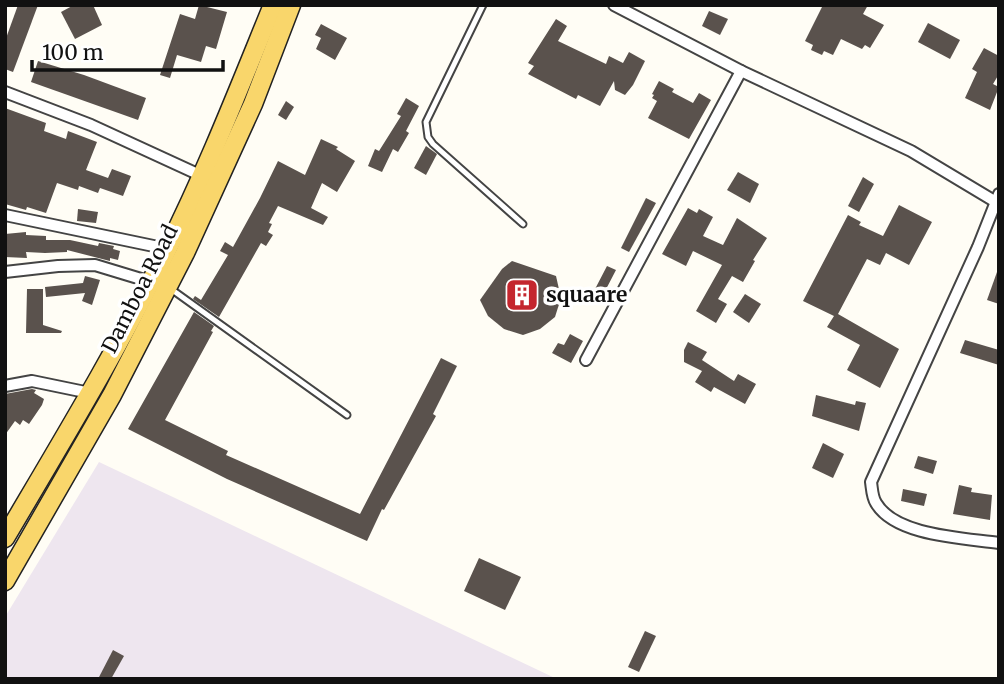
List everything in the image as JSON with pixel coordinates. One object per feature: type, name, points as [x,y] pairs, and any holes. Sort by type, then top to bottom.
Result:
[{"type":"main road","name":"Damboa Road","points":[[5,581],[112,395],[159,284],[167,249],[202,176],[273,5]]},
{"type":"main road","name":"Damboa Road","points":[[5,538],[90,393],[159,284],[185,253],[253,104],[291,5]]},
{"type":"street","points":[[614,5],[741,71],[911,151],[997,198],[978,247],[871,482],[874,502],[887,517],[909,528],[999,543]]},
{"type":"street","points":[[586,360],[741,71]]},
{"type":"street","points":[[5,92],[91,125],[202,176]]},
{"type":"street","points":[[5,215],[167,249]]},
{"type":"street","points":[[5,272],[95,265],[159,284]]},
{"type":"street","points":[[5,386],[32,381],[90,393]]},
{"type":"lane","points":[[483,5],[425,128],[433,144],[523,224]]},
{"type":"lane","points":[[159,284],[348,415]]},
{"type":"shaded area","points":[[99,462],[557,679],[5,679],[5,617]]},
{"type":"building","points":[[18,5],[38,5],[13,72],[5,69],[5,41]]},
{"type":"building","points":[[74,5],[93,5],[102,25],[75,39],[61,12]]},
{"type":"building","points":[[199,5],[227,12],[216,49],[206,46],[201,62],[177,55],[170,78],[160,75],[180,14],[195,19]]},
{"type":"building","points":[[823,5],[868,5],[863,14],[884,25],[870,48],[865,45],[862,49],[841,39],[833,55],[824,51],[822,55],[811,50],[813,45],[805,41]]},
{"type":"building","points":[[709,11],[728,19],[720,35],[702,26]]},
{"type":"building","points":[[556,19],[567,26],[558,41],[606,64],[609,56],[623,63],[629,52],[645,61],[625,95],[615,90],[614,81],[600,106],[578,95],[576,99],[528,74],[534,66],[528,63]]},
{"type":"building","points":[[928,23],[960,40],[950,59],[918,42]]},
{"type":"building","points":[[321,24],[347,38],[335,60],[316,49],[321,38],[315,35]]},
{"type":"building","points":[[984,48],[999,56],[999,74],[993,84],[999,87],[990,110],[965,98],[977,72],[972,69]]},
{"type":"building","points":[[38,61],[146,98],[138,120],[31,82]]},
{"type":"building","points":[[659,81],[674,89],[672,92],[693,103],[699,93],[711,100],[689,139],[648,118],[657,101],[652,98],[652,94]]},
{"type":"building","points":[[406,98],[419,106],[406,131],[409,133],[398,152],[393,149],[382,172],[368,166],[375,149],[379,151],[401,116],[397,114]]},
{"type":"building","points":[[286,101],[294,107],[286,120],[278,115]]},
{"type":"building","points":[[5,108],[46,123],[44,131],[66,139],[68,131],[97,142],[86,170],[108,178],[112,169],[131,176],[123,196],[100,188],[98,193],[79,186],[78,190],[57,183],[46,213],[5,204]]},
{"type":"building","points":[[321,139],[338,147],[336,149],[355,161],[337,192],[322,183],[311,208],[328,217],[323,225],[278,206],[269,223],[272,224],[268,232],[273,235],[266,246],[261,243],[219,317],[193,299],[195,296],[201,300],[228,255],[220,251],[225,242],[233,247],[278,161],[305,175]]},
{"type":"building","points":[[426,146],[437,154],[426,175],[414,168]]},
{"type":"building","points":[[738,172],[759,184],[750,203],[727,190]]},
{"type":"building","points":[[863,177],[874,184],[859,212],[848,206]]},
{"type":"building","points":[[646,198],[656,203],[629,252],[621,248]]},
{"type":"building","points":[[899,205],[932,222],[909,265],[886,253],[880,265],[867,259],[838,314],[899,349],[880,388],[847,370],[860,345],[827,327],[834,316],[803,301],[848,215],[861,222],[859,225],[883,236]]},
{"type":"building","points":[[688,208],[697,213],[699,209],[713,217],[703,236],[723,245],[737,218],[767,238],[743,282],[732,276],[718,299],[727,304],[716,323],[696,311],[722,265],[693,251],[686,266],[662,254]]},
{"type":"building","points":[[78,209],[98,212],[96,223],[77,221]]},
{"type":"building","points":[[26,232],[26,235],[46,236],[46,240],[70,240],[98,246],[99,243],[114,246],[113,249],[120,251],[118,260],[110,258],[110,261],[67,250],[26,252],[27,258],[5,257],[5,234]]},
{"type":"building","name":"squaare","points":[[512,261],[556,276],[561,298],[555,317],[540,329],[523,335],[504,329],[488,316],[480,300],[502,269]]},
{"type":"building","points":[[607,266],[616,270],[603,295],[606,297],[601,305],[583,296],[587,288],[594,291]]},
{"type":"building","points":[[999,272],[999,304],[987,300]]},
{"type":"building","points":[[85,276],[100,280],[92,305],[82,301],[85,293],[46,297],[45,287],[83,283]]},
{"type":"building","points":[[27,289],[43,289],[43,325],[62,331],[61,333],[26,333]]},
{"type":"building","points":[[745,294],[761,304],[749,323],[733,312]]},
{"type":"building","points":[[194,312],[214,326],[211,331],[213,332],[165,420],[228,451],[226,455],[360,514],[441,358],[457,366],[433,414],[436,416],[384,510],[382,509],[367,541],[227,479],[128,429]]},
{"type":"building","points":[[570,334],[583,341],[571,363],[552,353],[558,343],[564,345]]},
{"type":"building","points":[[965,340],[999,350],[999,365],[960,353]]},
{"type":"building","points":[[688,342],[707,352],[702,360],[734,381],[738,374],[756,384],[745,404],[714,387],[711,392],[695,382],[702,371],[684,362],[684,350]]},
{"type":"building","points":[[32,389],[44,399],[42,405],[29,424],[23,420],[20,425],[15,421],[5,435],[5,394]]},
{"type":"building","points":[[816,395],[855,405],[856,401],[866,403],[859,431],[812,416]]},
{"type":"building","points":[[823,443],[844,454],[833,478],[812,468]]},
{"type":"building","points":[[918,456],[937,461],[933,474],[914,468]]},
{"type":"building","points":[[959,485],[972,488],[971,492],[992,495],[990,520],[953,514]]},
{"type":"building","points":[[903,489],[927,494],[924,506],[901,501]]},
{"type":"building","points":[[479,558],[521,577],[505,610],[464,591]]},
{"type":"building","points":[[645,631],[656,636],[639,672],[628,667]]},
{"type":"building","points":[[113,650],[124,656],[111,679],[98,679]]},
{"type":"place","name":"squaare","points":[[522,295]]}]
